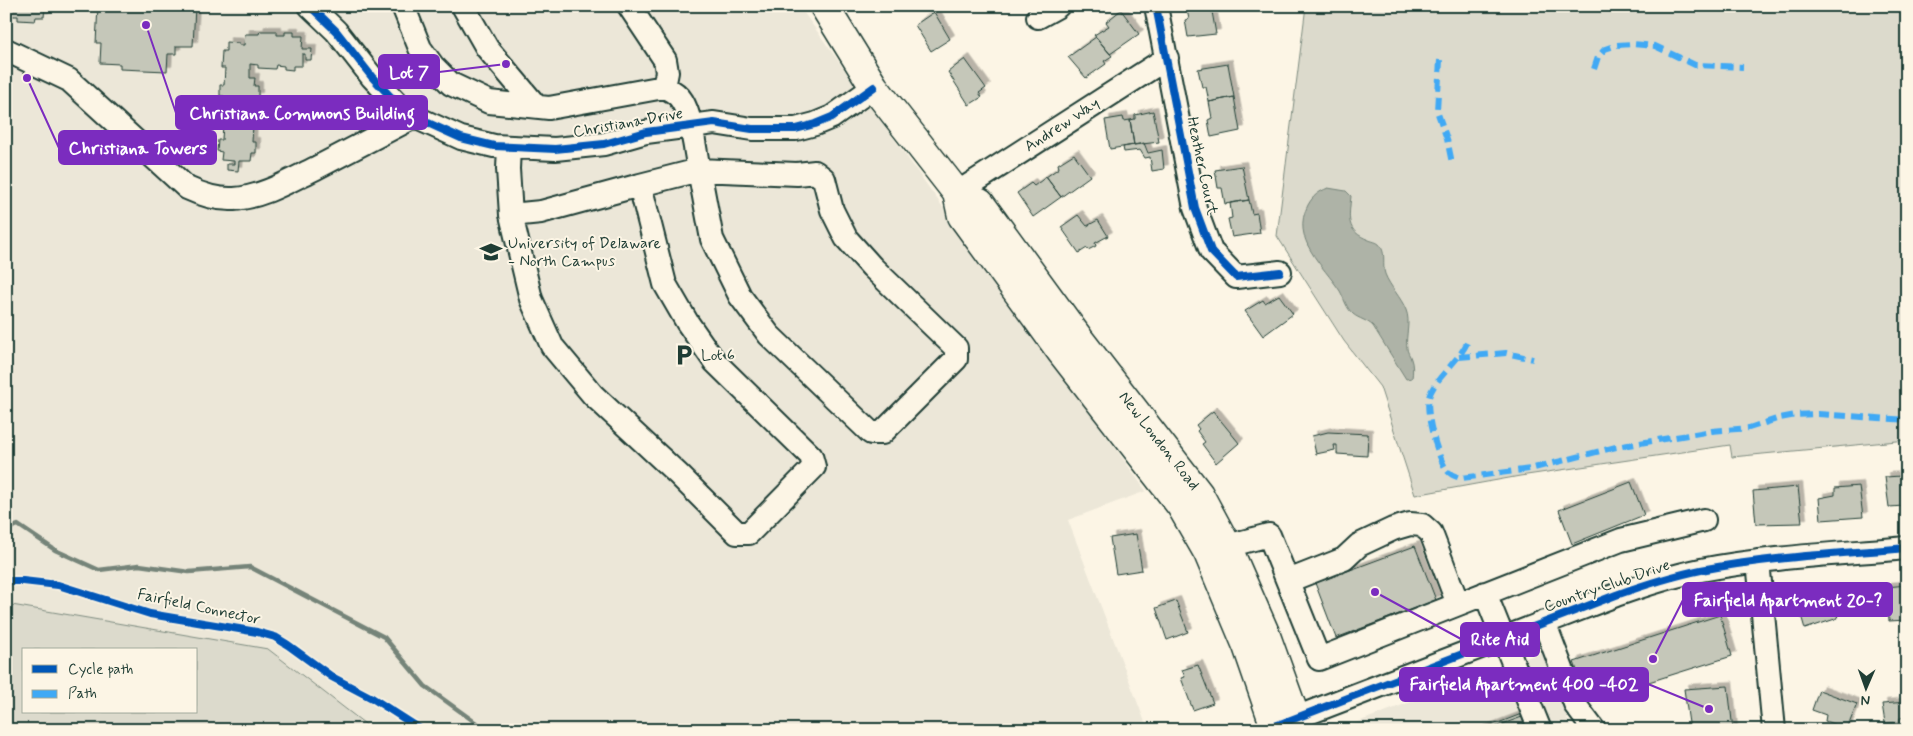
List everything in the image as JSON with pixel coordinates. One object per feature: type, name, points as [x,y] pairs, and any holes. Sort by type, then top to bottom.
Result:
[{"type":"main road","name":"New London Road","points":[[824,6],[874,87],[957,193],[962,216],[1062,353],[1181,506],[1208,553],[1282,727]]},
{"type":"main road","name":"New London Road","points":[[957,193],[980,203],[1080,340],[1199,494],[1227,546],[1266,633],[1282,727]]},
{"type":"street","name":"Christiana Drive","points":[[310,6],[336,31],[372,78],[406,113],[461,138],[494,146],[555,149],[604,144],[646,132],[690,125],[714,124],[752,129],[796,129],[832,117],[874,87]]},
{"type":"street","points":[[403,6],[420,48],[433,66],[451,84],[490,102],[549,108],[664,87],[674,92],[682,101],[690,125],[699,170],[712,239],[740,296],[769,335],[871,434],[882,433],[956,359],[956,348],[872,267],[846,238],[832,210],[824,179],[815,172],[797,174],[699,170],[541,212],[512,215]]},
{"type":"street","points":[[463,6],[487,48],[536,106]]},
{"type":"street","points":[[629,6],[665,60],[667,72],[664,87]]},
{"type":"street","name":"Heather Court","points":[[1156,6],[1195,208],[1211,251],[1236,277],[1280,272]]},
{"type":"street","points":[[6,50],[69,80],[187,188],[202,195],[215,198],[234,199],[256,195],[299,176],[414,117]]},
{"type":"street","name":"Andrew Way","points":[[957,193],[1166,58]]},
{"type":"street","points":[[509,147],[508,169],[512,215],[531,299],[552,346],[593,395],[679,475],[737,533],[749,533],[814,467],[811,456],[715,362],[687,322],[665,284],[640,185]]},
{"type":"street","points":[[1227,546],[1269,534],[1320,659],[1621,540],[1704,520]]},
{"type":"street","points":[[1288,581],[1344,559],[1359,545],[1393,529],[1410,524],[1422,525],[1432,533],[1458,604]]},
{"type":"street","name":"Country Club Drive","points":[[1282,727],[1503,638],[1646,584],[1698,571],[1758,561],[1907,548]]},
{"type":"street","points":[[1758,561],[1774,730]]},
{"type":"street","points":[[1485,593],[1540,730]]},
{"type":"street","points":[[1544,622],[1576,706],[1594,730]]},
{"type":"shaded area","name":"University of Delaware - North Campus","points":[[6,6],[799,6],[1146,491],[1068,520],[1148,730],[6,730]]},
{"type":"shaded area","points":[[1306,6],[1907,6],[1907,440],[1732,457],[1730,445],[1520,476],[1415,495],[1380,387],[1344,341],[1277,236]]},
{"type":"shaded area","points":[[1328,188],[1346,191],[1351,196],[1349,217],[1352,228],[1361,236],[1379,244],[1382,250],[1385,274],[1404,305],[1407,315],[1407,351],[1412,363],[1412,378],[1406,379],[1373,326],[1351,312],[1340,291],[1311,251],[1306,240],[1303,229],[1308,205],[1316,195]]},
{"type":"shaded area","points":[[6,604],[268,649],[373,730],[6,730]]},
{"type":"shaded area","points":[[1542,652],[1572,730],[1337,730]]},
{"type":"building","points":[[6,6],[45,6],[44,17],[36,17],[35,21],[18,20],[18,16],[6,16]]},
{"type":"building","points":[[98,6],[195,6],[193,46],[176,46],[176,54],[168,54],[167,71],[120,69],[120,64],[100,63],[101,43],[96,43]]},
{"type":"building","points":[[1186,6],[1211,6],[1216,34],[1188,37],[1185,20],[1189,19]]},
{"type":"building","points":[[1121,10],[1139,34],[1110,54],[1094,35],[1109,26],[1106,22]]},
{"type":"building","points":[[934,12],[950,39],[931,51],[915,25]]},
{"type":"building","points":[[260,31],[277,31],[277,35],[285,35],[285,32],[294,32],[294,36],[303,36],[302,49],[312,49],[311,60],[305,60],[305,54],[302,54],[302,66],[293,66],[293,70],[284,69],[284,66],[276,65],[275,69],[258,68],[258,65],[250,64],[250,78],[255,78],[254,86],[258,86],[258,97],[254,97],[253,114],[257,114],[257,125],[253,125],[252,142],[256,142],[256,153],[252,153],[251,161],[239,161],[238,171],[227,170],[227,164],[234,164],[234,161],[221,160],[222,152],[217,151],[218,140],[222,140],[223,124],[218,124],[219,112],[223,113],[224,96],[220,96],[220,85],[224,85],[225,68],[221,68],[222,51],[226,51],[226,42],[244,45],[245,34],[259,34]]},
{"type":"building","points":[[1096,37],[1112,56],[1104,61],[1106,64],[1086,78],[1068,57]]},
{"type":"building","points":[[965,59],[986,88],[979,93],[982,97],[969,105],[948,72]]},
{"type":"building","points":[[1228,64],[1234,97],[1209,102],[1206,87],[1202,87],[1198,69]]},
{"type":"building","points":[[1234,97],[1240,131],[1211,137],[1208,120],[1212,118],[1209,102]]},
{"type":"building","points":[[1153,111],[1159,142],[1134,145],[1130,120],[1135,119],[1135,115]]},
{"type":"building","points":[[1123,117],[1124,121],[1130,120],[1134,145],[1110,149],[1105,120]]},
{"type":"building","points":[[1144,143],[1148,153],[1162,150],[1164,169],[1152,171],[1150,157],[1145,158],[1140,150],[1124,152],[1123,147]]},
{"type":"building","points":[[1074,154],[1090,176],[1061,197],[1046,177],[1059,168],[1058,164]]},
{"type":"building","points":[[1242,166],[1249,200],[1225,204],[1222,188],[1218,188],[1215,170]]},
{"type":"building","points":[[1046,177],[1061,197],[1033,217],[1017,193],[1031,183],[1034,186]]},
{"type":"building","points":[[1249,200],[1252,214],[1257,213],[1260,233],[1232,237],[1228,219],[1232,218],[1230,203]]},
{"type":"building","points":[[1078,215],[1087,226],[1098,220],[1108,236],[1095,243],[1096,246],[1088,250],[1087,248],[1079,253],[1061,227]]},
{"type":"building","points":[[1279,295],[1293,314],[1263,336],[1245,311],[1263,300],[1265,303]]},
{"type":"building","points":[[1213,411],[1239,443],[1216,463],[1202,444],[1205,442],[1197,431],[1199,429],[1196,425]]},
{"type":"building","points":[[1328,432],[1368,434],[1367,456],[1337,454],[1337,445],[1334,445],[1335,450],[1316,454],[1312,436]]},
{"type":"building","points":[[1901,476],[1901,484],[1907,484],[1907,511],[1904,512],[1904,506],[1889,507],[1885,477]]},
{"type":"building","points":[[1631,482],[1644,515],[1572,544],[1559,510]]},
{"type":"building","points":[[1859,486],[1863,517],[1821,520],[1819,498],[1835,495],[1835,488]]},
{"type":"building","points":[[1798,487],[1802,523],[1756,524],[1753,491]]},
{"type":"building","points":[[1136,534],[1142,570],[1116,574],[1110,538]]},
{"type":"building","points":[[1415,546],[1436,600],[1336,638],[1315,583]]},
{"type":"building","points":[[1907,585],[1907,620],[1889,621],[1886,587]]},
{"type":"building","points":[[1845,593],[1851,611],[1837,615],[1838,618],[1805,629],[1799,608]]},
{"type":"building","points":[[1176,601],[1188,632],[1167,640],[1156,608]]},
{"type":"building","points":[[1720,615],[1732,656],[1588,701],[1574,662]]},
{"type":"building","points":[[1198,665],[1213,703],[1193,710],[1181,678],[1185,677],[1182,670]]},
{"type":"building","points":[[1728,686],[1733,730],[1690,730],[1684,689]]},
{"type":"building","points":[[1819,690],[1857,704],[1847,729],[1825,721],[1826,715],[1812,710]]},
{"type":"building","points":[[1907,702],[1907,717],[1900,718],[1900,722],[1885,723],[1882,704]]},
{"type":"building","points":[[1524,713],[1530,730],[1480,730]]},
{"type":"building","points":[[1522,717],[1526,730],[1486,730]]},
{"type":"waterway","points":[[6,530],[18,525],[55,550],[99,570],[139,565],[189,572],[250,567],[384,637],[425,686],[486,730]]},
{"type":"marked path","points":[[1594,69],[1598,57],[1605,49],[1617,45],[1632,44],[1655,46],[1695,65],[1743,67]]},
{"type":"marked path","points":[[1440,60],[1437,111],[1447,139],[1452,163]]},
{"type":"marked path","points":[[1467,343],[1432,390],[1428,404],[1433,434],[1443,463],[1449,473],[1462,478],[1530,469],[1616,447],[1712,431],[1749,428],[1796,415],[1818,414],[1907,420]]},
{"type":"marked path","points":[[1459,357],[1506,353],[1533,359]]},
{"type":"cycle path","points":[[310,6],[336,31],[372,77],[406,113],[461,138],[494,146],[555,149],[604,144],[646,132],[714,123],[752,129],[796,129],[832,117],[874,87]]},
{"type":"cycle path","points":[[1156,6],[1195,208],[1211,251],[1236,277],[1280,272]]},
{"type":"cycle path","points":[[1265,730],[1616,595],[1669,578],[1701,570],[1752,562],[1907,548]]},
{"type":"cycle path","name":"Fairfield Connector","points":[[6,581],[58,585],[150,614],[257,632],[275,637],[332,677],[372,698],[422,730]]},
{"type":"place","name":"Christiana Commons Building","points":[[146,25]]},
{"type":"place","name":"Lot 7","points":[[506,64]]},
{"type":"place","name":"Christiana Towers","points":[[27,78]]},
{"type":"place","name":"University of Delaware - North Campus","points":[[491,252]]},
{"type":"place","name":"Lot 6","points":[[684,355]]},
{"type":"place","name":"Rite Aid","points":[[1375,592]]},
{"type":"place","name":"Fairfield Apartment 20-?","points":[[1653,659]]},
{"type":"place","name":"Fairfield Apartment 400 -402","points":[[1709,709]]}]
